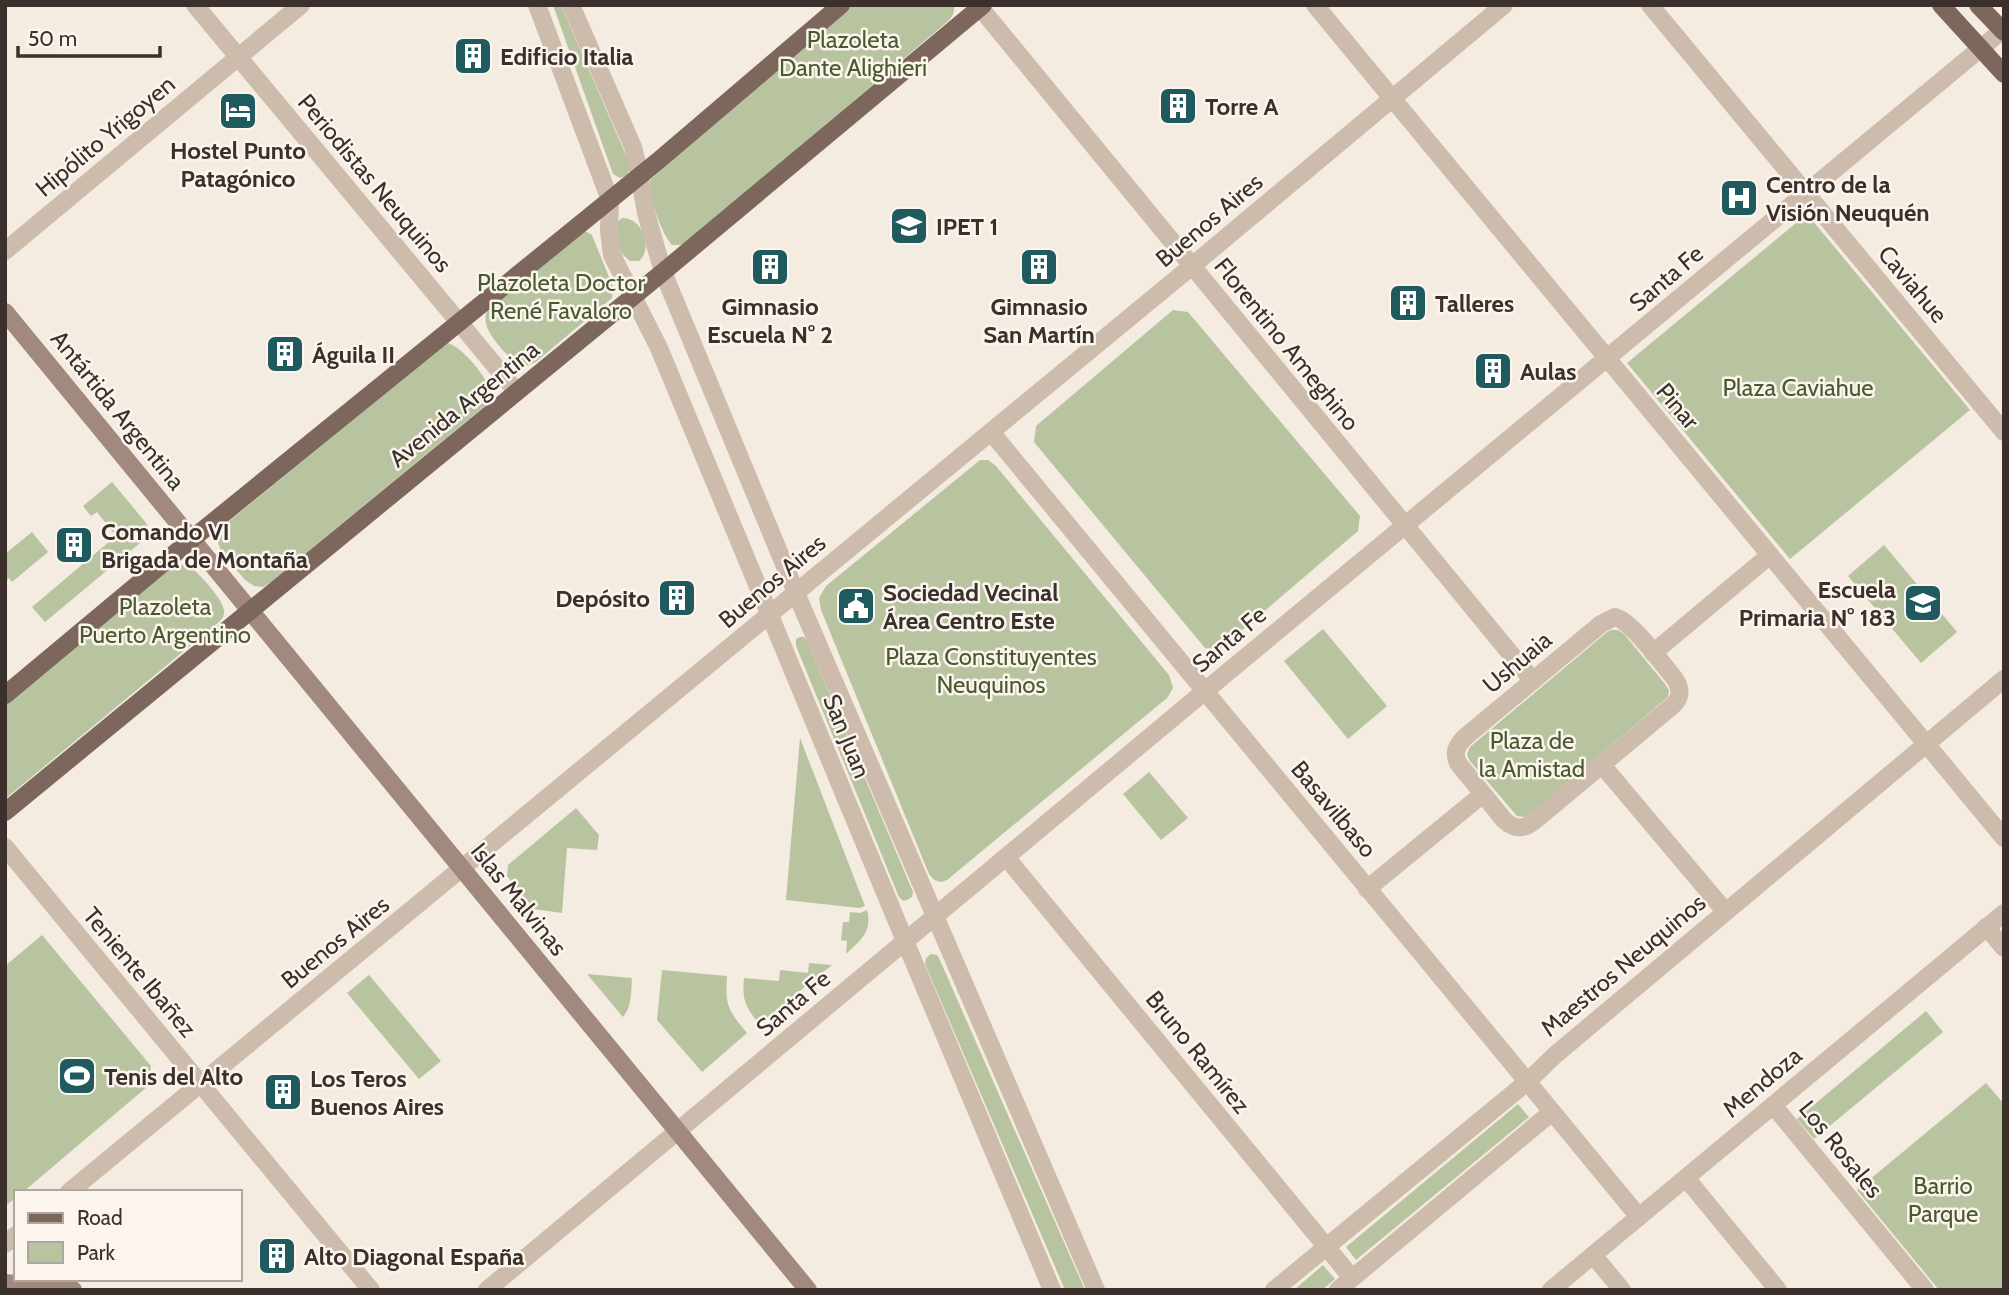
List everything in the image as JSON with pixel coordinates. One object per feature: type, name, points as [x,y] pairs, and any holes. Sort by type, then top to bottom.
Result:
[{"type":"main road","points":[[5,695],[192,539],[640,176],[841,5]]},
{"type":"main road","points":[[1941,5],[2004,74]]},
{"type":"main road","points":[[1978,5],[2003,31]]},
{"type":"main road","name":"Avenida Argentina","points":[[5,812],[633,297],[980,6]]},
{"type":"main road","name":"Antártida Argentina","points":[[5,312],[192,539]]},
{"type":"main road","name":"Islas Malvinas","points":[[192,539],[808,1290]]},
{"type":"main road","points":[[8,1285],[74,1290]]},
{"type":"street","name":"Periodistas Neuquinos","points":[[195,5],[517,392]]},
{"type":"street","name":"Hipólito Yrigoyen","points":[[5,251],[301,5]]},
{"type":"street","points":[[537,5],[610,200]]},
{"type":"street","name":"San Juan","points":[[570,5],[633,147],[646,213],[663,272],[796,593],[1096,1290]]},
{"type":"street","name":"Pinar","points":[[1315,5],[2004,838]]},
{"type":"street","name":"Buenos Aires","points":[[71,1190],[1192,266],[1504,5]]},
{"type":"street","name":"Caviahue","points":[[1650,5],[2004,432]]},
{"type":"street","name":"Florentino Ameghino","points":[[980,6],[1532,681]]},
{"type":"street","name":"Santa Fe","points":[[487,1290],[2003,31]]},
{"type":"street","points":[[633,147],[645,159],[658,161]]},
{"type":"street","name":"San Juan","points":[[610,200],[609,243],[612,255],[653,333],[1052,1290]]},
{"type":"street","name":"Basavilbaso","points":[[991,432],[1639,1217]]},
{"type":"street","points":[[1653,653],[1770,555]]},
{"type":"street","name":"Ushuaia","points":[[1615,617],[1626,622],[1653,653],[1678,684],[1678,699],[1524,828],[1519,829],[1509,824],[1458,763],[1455,754],[1465,737],[1605,621],[1615,617]]},
{"type":"street","name":"Maestros Neuquinos","points":[[1274,1290],[1527,1082],[1555,1055],[1725,911],[2004,679]]},
{"type":"street","points":[[1602,765],[1725,911]]},
{"type":"street","points":[[1367,889],[1483,794]]},
{"type":"street","name":"Teniente Ibañez","points":[[5,847],[371,1290]]},
{"type":"street","name":"Bruno Ramírez","points":[[1006,857],[1326,1247],[1345,1284]]},
{"type":"street","name":"Mendoza","points":[[1551,1290],[2004,913]]},
{"type":"street","points":[[1986,927],[2004,948]]},
{"type":"street","name":"Los Rosales","points":[[1773,1105],[1925,1290]]},
{"type":"street","points":[[1345,1284],[1552,1112]]},
{"type":"street","points":[[1686,1178],[1778,1290]]},
{"type":"street","points":[[1593,1255],[1622,1290]]},
{"type":"green space","points":[[553,5],[561,5],[628,160],[630,170],[626,176],[620,178],[613,174]]},
{"type":"green space","name":"Plazoleta Dante Alighieri","points":[[852,5],[954,5],[954,8],[953,15],[947,22],[683,245],[672,245],[656,214],[650,180]]},
{"type":"green space","name":"Plaza Caviahue","points":[[1807,214],[1970,410],[1790,559],[1627,363]]},
{"type":"green space","points":[[622,218],[635,222],[644,234],[645,249],[639,261],[630,261],[619,247],[616,223]]},
{"type":"green space","name":"Plazoleta Doctor René Favaloro","points":[[585,231],[592,235],[613,287],[612,298],[537,361],[525,365],[516,363],[488,330],[488,309]]},
{"type":"green space","points":[[1173,310],[1188,312],[1360,516],[1358,531],[1219,650],[1205,648],[1034,442],[1036,426]]},
{"type":"green space","points":[[447,343],[460,350],[481,373],[491,395],[486,405],[271,582],[263,587],[254,586],[245,580],[221,551],[217,540],[222,527]]},
{"type":"green space","name":"Plaza Constituyentes Neuquinos","points":[[980,460],[988,460],[996,466],[1169,675],[1173,688],[1167,698],[947,880],[941,882],[934,880],[929,874],[821,610],[819,598],[826,586]]},
{"type":"green space","points":[[112,482],[147,524],[146,538],[45,622],[32,607],[116,536],[97,512],[91,516],[83,506]]},
{"type":"green space","points":[[32,532],[48,552],[12,582],[9,578],[5,582],[5,554]]},
{"type":"green space","points":[[1884,545],[1957,632],[1921,663],[1848,576]]},
{"type":"green space","name":"Plazoleta Puerto Argentino","points":[[177,564],[191,567],[211,588],[221,601],[224,614],[222,619],[5,799],[5,703]]},
{"type":"green space","points":[[1323,629],[1387,706],[1348,739],[1284,661]]},
{"type":"green space","name":"Plaza de la Amistad","points":[[1611,630],[1624,634],[1665,684],[1669,690],[1668,697],[1530,814],[1517,816],[1469,760],[1467,754],[1470,747]]},
{"type":"green space","points":[[800,637],[807,641],[913,892],[912,897],[907,900],[903,901],[899,897],[796,646],[796,639]]},
{"type":"green space","points":[[800,738],[865,906],[859,908],[786,900]]},
{"type":"green space","points":[[1149,772],[1188,818],[1161,840],[1123,794]]},
{"type":"green space","points":[[576,808],[599,835],[597,850],[567,848],[562,913],[534,909],[507,876],[508,865]]},
{"type":"green space","points":[[867,910],[867,930],[846,954],[847,941],[841,940],[843,922],[849,922],[850,912],[860,913]]},
{"type":"green space","name":"Tenis del Alto","points":[[42,935],[151,1066],[148,1086],[25,1190],[14,1190],[14,1199],[5,1206],[5,966]]},
{"type":"green space","points":[[931,954],[939,958],[1085,1290],[1065,1290],[925,964],[926,958]]},
{"type":"green space","points":[[809,963],[832,965],[759,1024],[746,1002],[744,978],[779,981],[780,970],[808,973]]},
{"type":"green space","points":[[662,970],[727,976],[729,1007],[747,1033],[702,1072],[657,1020]]},
{"type":"green space","points":[[587,974],[632,978],[630,1004],[623,1017]]},
{"type":"green space","points":[[369,975],[441,1061],[419,1079],[347,993]]},
{"type":"green space","points":[[1926,1011],[1943,1032],[1814,1139],[1797,1119]]},
{"type":"green space","name":"Barrio Parque","points":[[1986,1083],[2004,1104],[2004,1290],[1939,1290],[1857,1190]]},
{"type":"green space","points":[[1518,1104],[1529,1117],[1356,1260],[1346,1247]]},
{"type":"green space","points":[[1323,1265],[1335,1279],[1322,1290],[1294,1290]]},
{"type":"place","name":"Edificio Italia","points":[[473,56]]},
{"type":"place","name":"Torre A","points":[[1178,106]]},
{"type":"place","name":"Hostel Punto Patagónico","points":[[238,111]]},
{"type":"place","name":"Centro de la Visión Neuquén","points":[[1739,198]]},
{"type":"place","name":"IPET 1","points":[[909,226]]},
{"type":"place","name":"Gimnasio Escuela N° 2","points":[[770,267]]},
{"type":"place","name":"Gimnasio San Martín","points":[[1039,267]]},
{"type":"place","name":"Talleres","points":[[1408,303]]},
{"type":"place","name":"Águila II","points":[[285,354]]},
{"type":"place","name":"Aulas","points":[[1493,371]]},
{"type":"place","name":"Comando VI Brigada de Montaña","points":[[74,545]]},
{"type":"place","name":"Depósito","points":[[677,598]]},
{"type":"place","name":"Escuela Primaria N° 183","points":[[1923,603]]},
{"type":"place","name":"Sociedad Vecinal Área Centro Este","points":[[856,606]]},
{"type":"place","name":"Tenis del Alto","points":[[77,1076]]},
{"type":"place","name":"Los Teros Buenos Aires","points":[[283,1092]]},
{"type":"place","name":"Alto Diagonal España","points":[[277,1256]]}]
